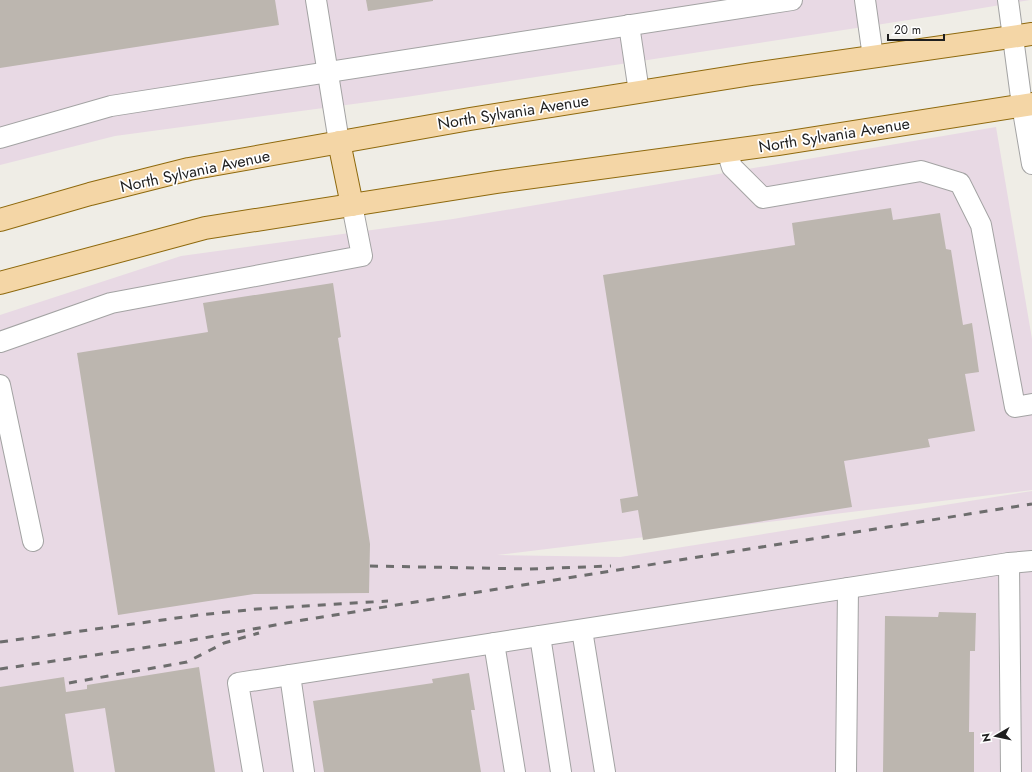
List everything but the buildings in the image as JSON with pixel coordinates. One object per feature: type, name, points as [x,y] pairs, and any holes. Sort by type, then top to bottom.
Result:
[{"type":"main road","name":"North Sylvania Avenue","points":[[0,220],[90,194],[189,170],[477,117],[1023,35]]},
{"type":"main road","name":"North Sylvania Avenue","points":[[0,283],[205,228],[497,182],[727,151],[1027,104]]},
{"type":"main road","points":[[339,142],[352,205]]},
{"type":"street","points":[[316,0],[339,142]]},
{"type":"street","points":[[0,138],[110,106],[792,0]]},
{"type":"street","points":[[865,0],[873,57]]},
{"type":"street","points":[[1008,0],[1023,35],[1032,164]]},
{"type":"street","points":[[629,25],[639,92]]},
{"type":"street","points":[[727,151],[732,167],[763,198],[921,172],[960,183],[981,225],[1015,407],[1032,404]]},
{"type":"street","points":[[0,342],[111,303],[362,256],[352,205]]},
{"type":"street","points":[[0,385],[33,541]]},
{"type":"street","points":[[253,772],[238,683],[1009,563],[1032,561]]},
{"type":"street","points":[[1009,563],[1011,772]]},
{"type":"street","points":[[846,772],[848,588]]},
{"type":"street","points":[[582,630],[605,772]]},
{"type":"street","points":[[540,636],[561,772]]},
{"type":"street","points":[[494,643],[515,772]]},
{"type":"street","points":[[290,675],[304,772]]},
{"type":"shaded area","points":[[0,0],[1030,0],[406,97],[115,136],[0,165]]},
{"type":"shaded area","points":[[996,127],[1032,339],[1032,490],[497,555],[620,557],[1032,491],[1032,772],[0,772],[0,315],[181,256],[453,219]]},
{"type":"railway","points":[[0,669],[176,643],[303,620],[1032,504]]},
{"type":"railway","points":[[370,566],[529,569],[611,566]]},
{"type":"railway","points":[[0,642],[199,615],[257,609],[388,601]]},
{"type":"railway","points":[[69,683],[187,662],[224,643],[259,633]]}]
